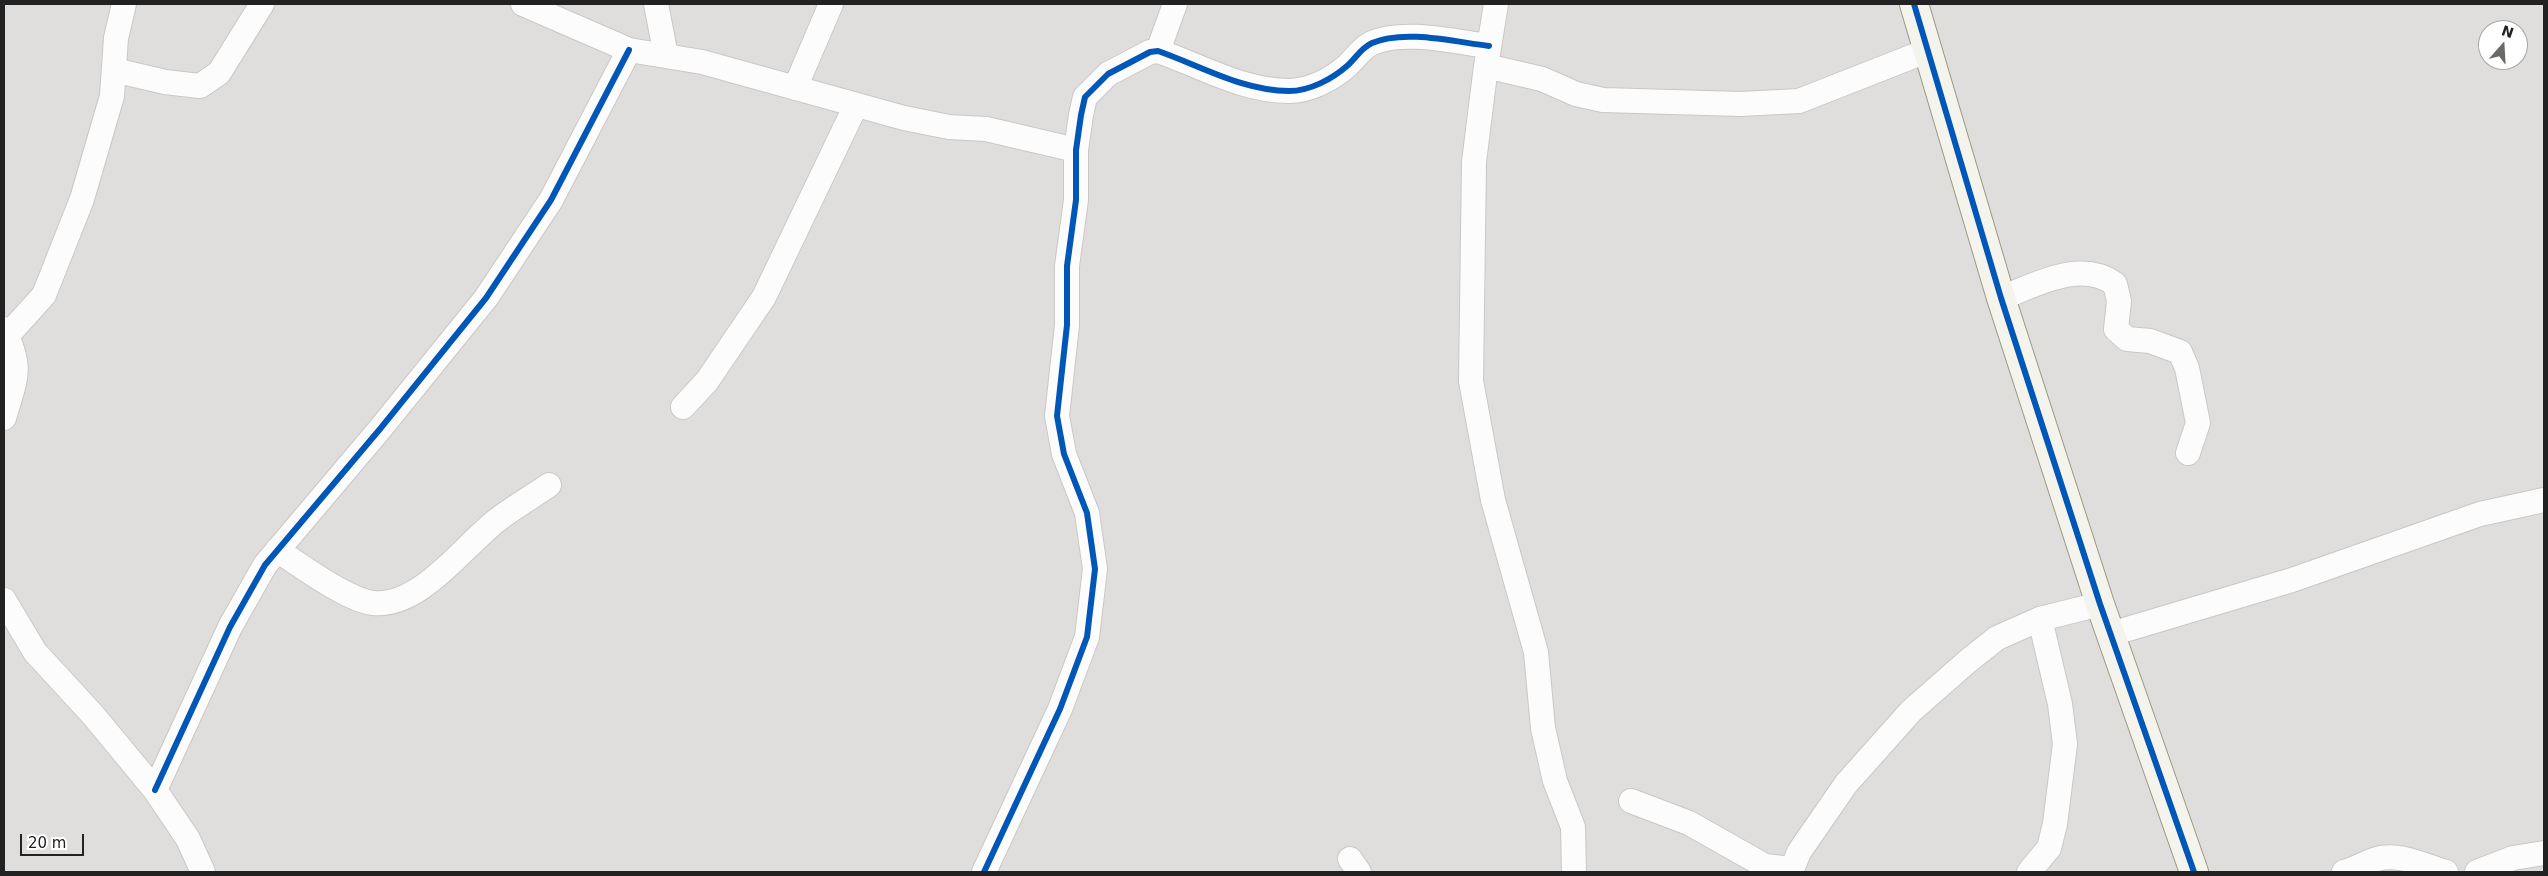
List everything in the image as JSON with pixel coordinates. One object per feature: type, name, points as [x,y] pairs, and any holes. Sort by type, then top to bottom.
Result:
[{"type":"street","points":[[4,418],[16,374],[16,360],[6,332],[44,294],[66,243],[100,142],[112,96],[116,38],[124,4]]},
{"type":"street","points":[[114,70],[165,82],[200,86],[219,72],[262,4]]},
{"type":"street","points":[[523,4],[628,50],[702,62],[904,118],[949,126],[986,129],[1076,150]]},
{"type":"street","points":[[656,4],[666,56]]},
{"type":"street","points":[[795,88],[831,4]]},
{"type":"street","points":[[1158,51],[1175,4]]},
{"type":"street","points":[[1496,4],[1487,56],[1474,162],[1471,381],[1493,500],[1536,652],[1543,728],[1556,781],[1573,826],[1574,872]]},
{"type":"street","points":[[1914,4],[2000,298],[2100,604],[2194,872]]},
{"type":"street","points":[[984,872],[1060,709],[1087,637],[1095,569],[1087,513],[1064,454],[1057,416],[1067,326],[1068,266],[1076,200],[1076,150],[1085,96],[1096,84],[1116,70],[1150,52],[1158,51],[1240,83],[1290,91],[1320,84],[1347,66],[1362,48],[1387,38],[1427,38],[1487,56],[1576,94],[1603,100],[1740,104],[1799,100],[1929,50]]},
{"type":"street","points":[[155,790],[230,627],[265,565],[380,429],[486,298],[551,200],[628,50]]},
{"type":"street","points":[[683,407],[707,381],[764,296],[856,105]]},
{"type":"street","points":[[2000,298],[2063,275],[2094,274],[2105,277],[2115,284],[2119,300],[2116,329],[2127,339],[2150,341],[2180,352],[2187,368],[2198,423],[2188,452]]},
{"type":"street","points":[[277,550],[314,574],[365,601],[378,603],[408,597],[427,585],[496,520],[549,485]]},
{"type":"street","points":[[2111,634],[2292,580],[2480,514],[2544,500]]},
{"type":"street","points":[[4,600],[35,652],[93,715],[155,790],[188,839],[203,872]]},
{"type":"street","points":[[1631,801],[1690,823],[1765,866],[1791,870],[1799,852],[1846,784],[1912,711],[1997,638],[2040,619],[2100,604]]},
{"type":"street","points":[[2030,872],[2049,848],[2056,824],[2066,744],[2060,704],[2040,619]]},
{"type":"street","points":[[2477,872],[2513,858],[2544,852]]},
{"type":"street","points":[[2344,872],[2377,859],[2388,857],[2404,859],[2446,872]]},
{"type":"shaded area","points":[[4,4],[2544,4],[2544,872],[4,872]]},
{"type":"cycle path","points":[[1914,4],[2001,298],[2100,604],[2194,872]]},
{"type":"cycle path","points":[[984,872],[1060,709],[1087,637],[1095,569],[1087,513],[1064,454],[1057,416],[1067,325],[1067,266],[1076,200],[1076,150],[1085,97],[1108,74],[1150,52],[1158,51],[1222,77],[1255,87],[1289,91],[1313,87],[1328,80],[1347,66],[1368,45],[1385,39],[1399,37],[1430,38],[1489,46]]},
{"type":"cycle path","points":[[155,790],[230,627],[265,565],[380,429],[486,298],[551,200],[629,50]]}]
